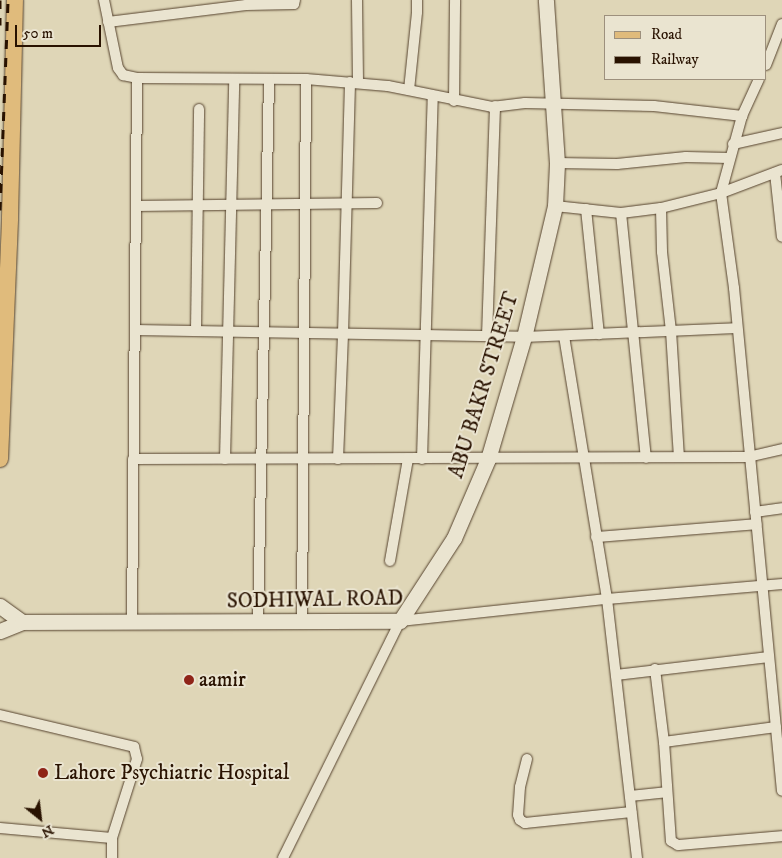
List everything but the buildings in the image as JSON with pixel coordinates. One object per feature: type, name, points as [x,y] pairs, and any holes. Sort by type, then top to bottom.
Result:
[{"type":"main road","points":[[0,460],[10,218],[15,0]]},
{"type":"street","points":[[104,0],[118,68],[123,75],[137,78],[306,79],[388,86],[454,100],[495,106],[525,103],[654,106],[742,116]]},
{"type":"street","points":[[108,22],[246,3],[294,4],[295,0]]},
{"type":"street","points":[[338,459],[347,204],[357,0]]},
{"type":"street","points":[[409,90],[418,12],[417,0]]},
{"type":"street","points":[[454,100],[455,0]]},
{"type":"street","name":"ABU BAKR STREET","points":[[283,858],[400,621],[454,538],[488,459],[524,338],[555,206],[557,163],[546,0]]},
{"type":"street","points":[[767,62],[782,24]]},
{"type":"street","points":[[132,623],[137,78]]},
{"type":"street","points":[[225,459],[234,79]]},
{"type":"street","points":[[258,622],[269,79]]},
{"type":"street","points":[[302,622],[306,333],[304,205],[306,79]]},
{"type":"street","points":[[759,80],[742,116],[721,193],[734,288],[748,456],[782,792]]},
{"type":"street","points":[[422,459],[433,96]]},
{"type":"street","points":[[487,336],[495,106]]},
{"type":"street","points":[[196,331],[200,109]]},
{"type":"street","points":[[734,144],[782,133]]},
{"type":"street","points":[[557,163],[617,164],[686,157],[729,158]]},
{"type":"street","points":[[555,206],[621,213],[661,208],[721,193],[778,171],[782,237]]},
{"type":"street","points":[[136,206],[377,203]]},
{"type":"street","points":[[661,208],[662,252],[671,331],[679,458]]},
{"type":"street","points":[[586,210],[599,334]]},
{"type":"street","points":[[621,213],[635,333],[646,458]]},
{"type":"street","points":[[134,330],[524,338],[736,328]]},
{"type":"street","points":[[564,336],[582,458],[607,599],[637,858]]},
{"type":"street","points":[[134,459],[679,458],[748,456],[782,449]]},
{"type":"street","points":[[390,561],[408,459]]},
{"type":"street","points":[[755,512],[782,508]]},
{"type":"street","points":[[596,538],[756,524]]},
{"type":"street","name":"SODHIWAL ROAD","points":[[0,632],[22,622],[400,621],[607,599],[782,584]]},
{"type":"street","points":[[0,606],[22,622]]},
{"type":"street","points":[[616,675],[768,657]]},
{"type":"street","points":[[655,670],[664,742],[666,792],[671,841],[674,844],[782,836]]},
{"type":"street","points":[[0,715],[134,748],[137,759],[112,838],[112,858]]},
{"type":"street","points":[[664,742],[776,727]]},
{"type":"street","points":[[527,759],[520,787],[518,815],[520,820],[525,823],[631,812]]},
{"type":"street","points":[[630,796],[666,792]]},
{"type":"street","points":[[0,828],[112,838]]},
{"type":"railway","points":[[0,0],[0,25]]},
{"type":"railway","points":[[0,210],[8,0]]},
{"type":"place","name":"aamir","points":[[189,680]]},
{"type":"place","name":"Lahore Psychiatric Hospital","points":[[43,773]]}]
